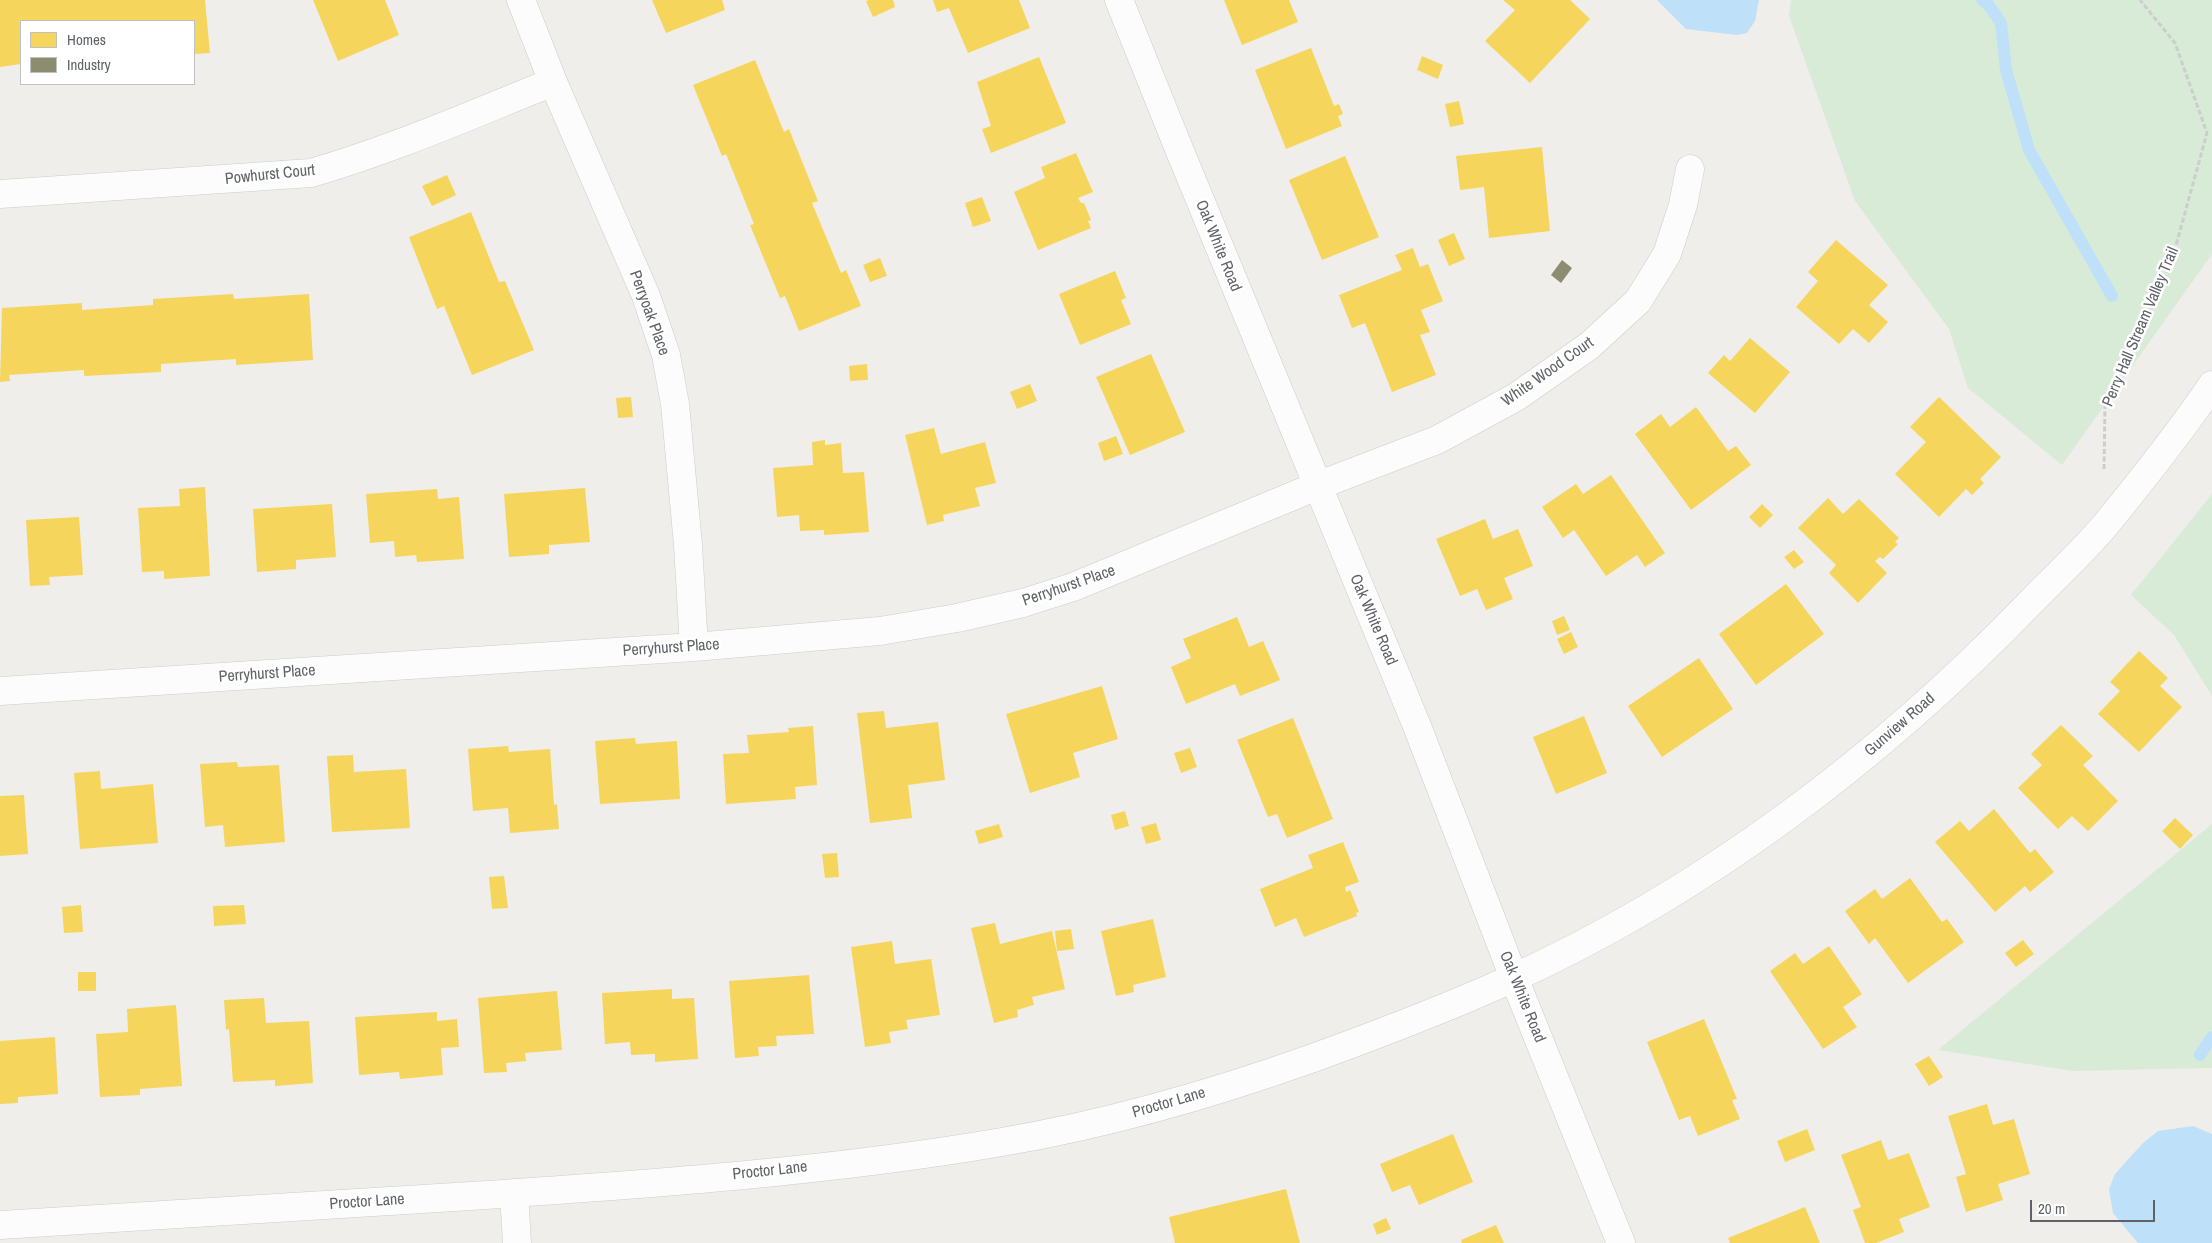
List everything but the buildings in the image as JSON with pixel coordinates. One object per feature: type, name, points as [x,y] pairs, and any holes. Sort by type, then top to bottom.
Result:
[{"type":"street","name":"Perryoak Place","points":[[521,0],[554,82],[646,296],[666,355],[675,404],[688,545],[694,647]]},
{"type":"street","name":"Oak White Road","points":[[1120,0],[1317,486],[1417,726],[1514,978],[1621,1243]]},
{"type":"street","name":"Powhurst Court","points":[[0,194],[311,173],[395,145],[554,82]]},
{"type":"street","name":"White Wood Court","points":[[1317,486],[1437,440],[1516,397],[1589,346],[1638,301],[1667,254],[1683,205],[1690,169]]},
{"type":"street","name":"Gunview Road","points":[[1514,978],[1634,916],[1740,851],[1829,784],[1914,714],[2003,631],[2104,527],[2212,385]]},
{"type":"street","name":"Perryhurst Place","points":[[0,691],[694,647],[880,631],[957,618],[1023,602],[1073,587],[1317,486]]},
{"type":"street","name":"Proctor Lane","points":[[0,1225],[637,1185],[846,1164],[1004,1142],[1142,1112],[1272,1072],[1407,1024],[1514,978]]},
{"type":"street","points":[[514,1193],[517,1243]]},
{"type":"path","name":"Perry Hall Stream Valley Trail","points":[[2104,471],[2105,406],[2170,267],[2207,133],[2174,43],[2140,0]]},
{"type":"green space","points":[[1791,0],[2212,0],[2212,254],[2062,465],[1968,388],[1949,329],[1855,201],[1789,16]]},
{"type":"green space","points":[[2212,494],[2212,696],[2174,635],[2131,595]]},
{"type":"green space","points":[[2212,824],[2212,1068],[2073,1071],[1938,1050]]},
{"type":"water","points":[[1657,0],[1759,0],[1755,21],[1747,33],[1737,35],[1686,29]]},
{"type":"water","points":[[2193,1126],[2212,1134],[2212,1243],[2138,1243],[2113,1213],[2109,1189],[2115,1174],[2142,1144],[2158,1131]]},
{"type":"waterway","points":[[1982,0],[1988,4],[2001,23],[2006,70],[2029,150],[2112,296]]},
{"type":"waterway","points":[[2200,1055],[2212,1037]]}]
